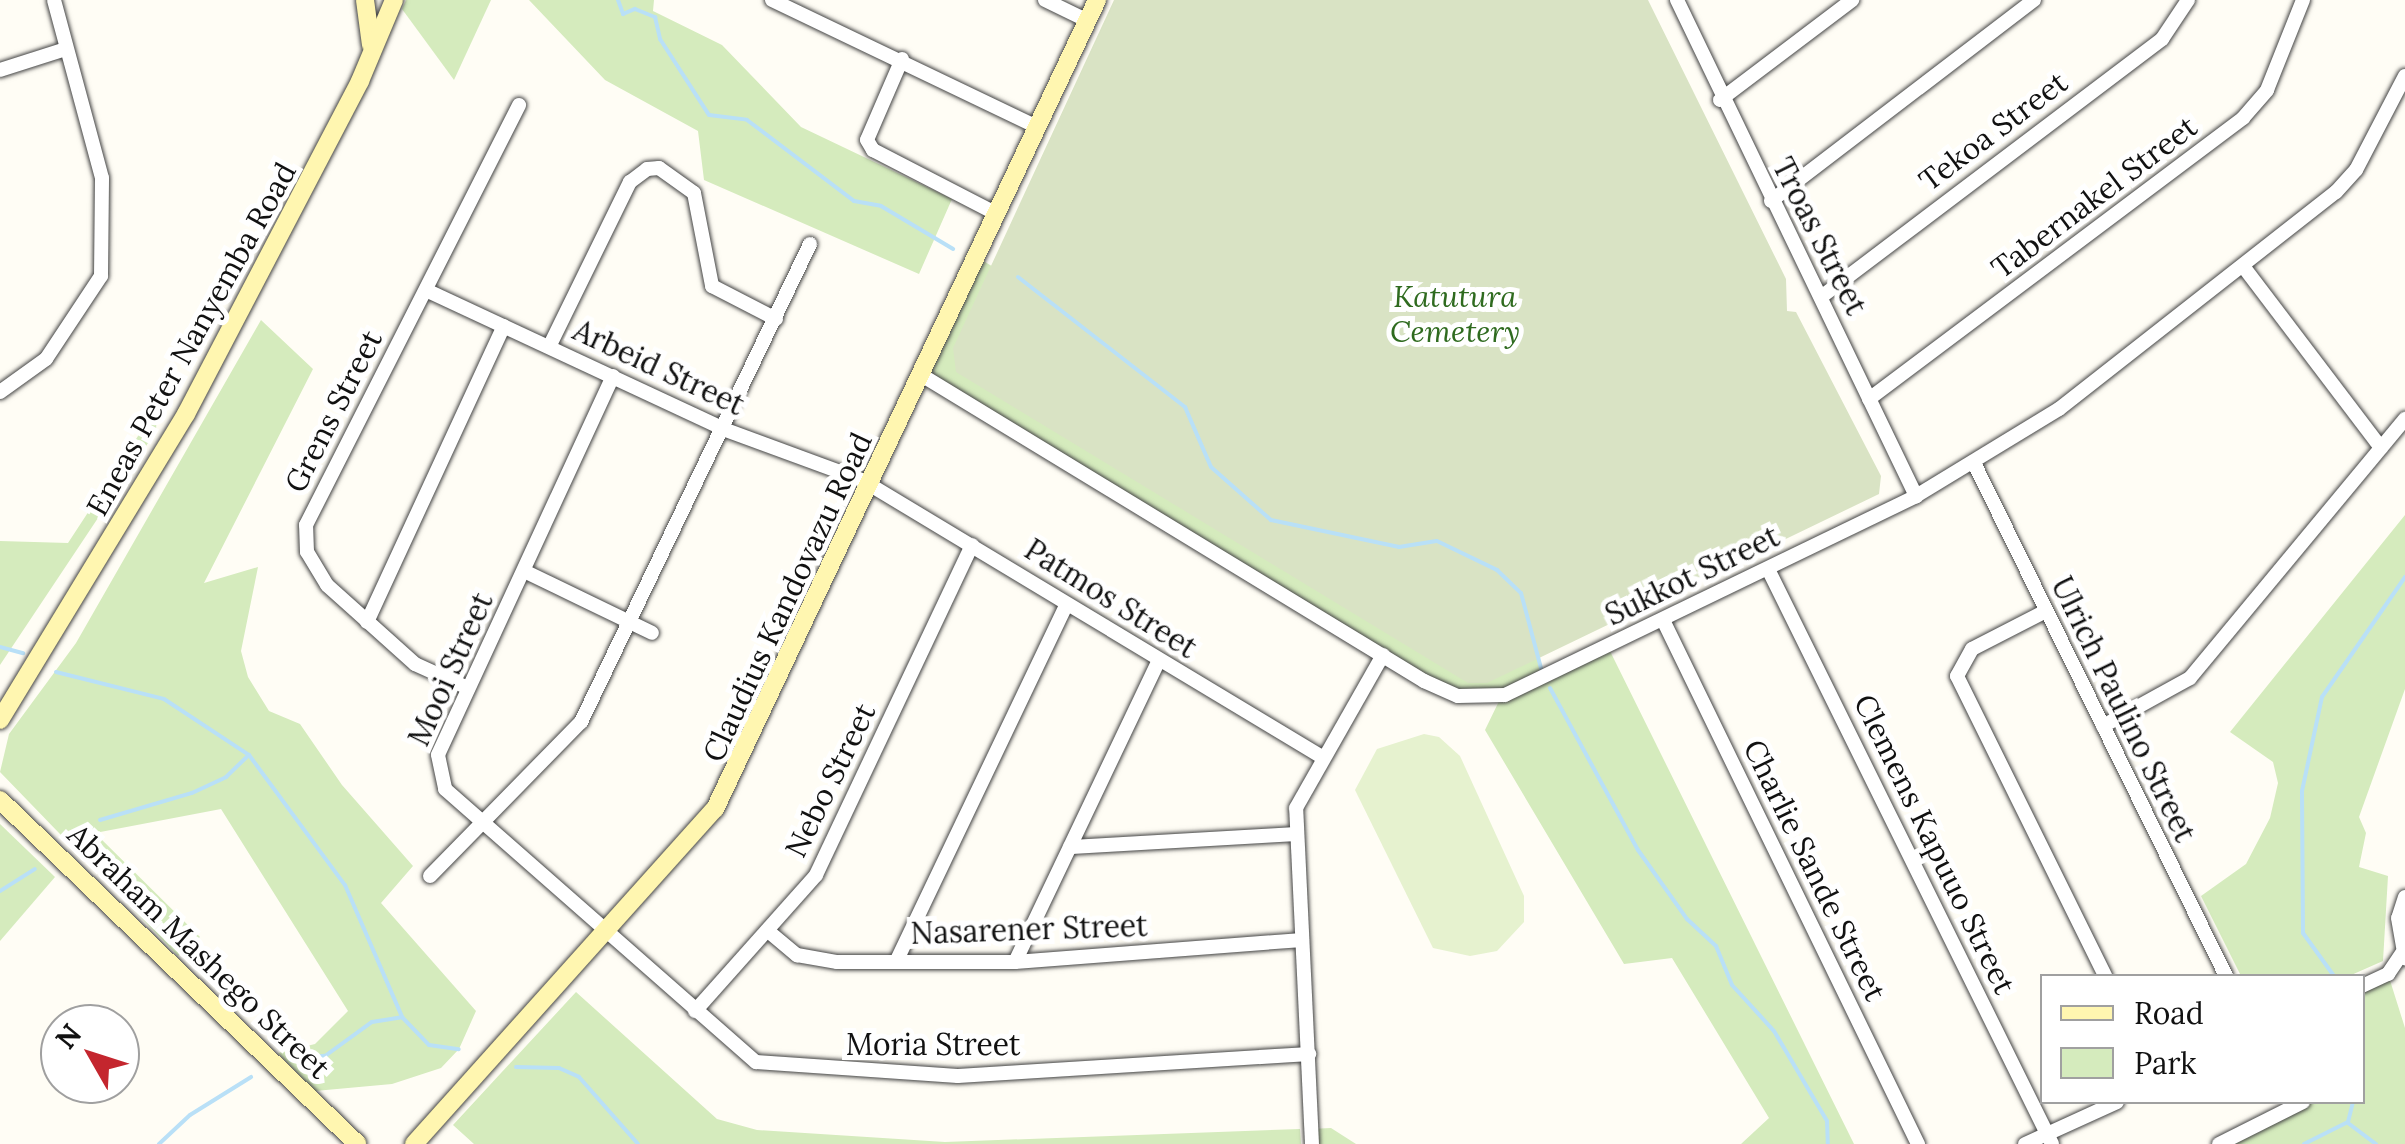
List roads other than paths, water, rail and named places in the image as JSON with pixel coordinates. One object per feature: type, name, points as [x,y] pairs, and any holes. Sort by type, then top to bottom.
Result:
[{"type":"main road","points":[[365,0],[372,23],[370,60]]},
{"type":"main road","name":"Eneas Peter Nanyemba Road","points":[[0,720],[186,414],[370,60],[394,0]]},
{"type":"main road","name":"Claudius Kandovazu Road","points":[[414,1144],[715,809],[1097,0]]},
{"type":"main road","name":"Eneas Peter Nanyemba Road","points":[[0,710],[15,694]]},
{"type":"main road","name":"Abraham Mashego Street","points":[[0,800],[358,1144]]},
{"type":"street","points":[[0,392],[46,359],[101,276],[107,204],[54,0]]},
{"type":"street","points":[[772,0],[1037,127]]},
{"type":"street","points":[[1045,0],[1088,20]]},
{"type":"street","name":"Troas Street","points":[[1677,0],[1720,100],[1916,496]]},
{"type":"street","points":[[1720,100],[1852,0]]},
{"type":"street","points":[[1771,201],[2034,0]]},
{"type":"street","name":"Tekoa Street","points":[[1820,297],[2162,39],[2188,0]]},
{"type":"street","name":"Tabernakel Street","points":[[1870,399],[2243,118],[2267,90],[2303,0]]},
{"type":"street","points":[[0,70],[66,49]]},
{"type":"street","points":[[902,60],[867,140],[873,150],[997,214]]},
{"type":"street","name":"Sukkot Street","points":[[922,376],[1442,691],[1479,699],[1515,690],[1974,465],[2102,378],[2320,208],[2356,170],[2405,76]]},
{"type":"street","name":"Grens Street","points":[[468,688],[414,664],[314,570],[306,525],[519,104]]},
{"type":"street","points":[[550,346],[630,182],[647,168],[658,168],[694,194],[712,286],[776,318]]},
{"type":"street","points":[[430,876],[581,722],[726,430],[810,244]]},
{"type":"street","points":[[2244,266],[2381,448]]},
{"type":"street","name":"Arbeid Street","points":[[426,290],[726,430],[871,485]]},
{"type":"street","points":[[367,622],[504,326]]},
{"type":"street","name":"Mooi Street","points":[[608,932],[446,789],[436,767],[468,688],[613,376]]},
{"type":"street","points":[[2103,726],[2190,678],[2405,420]]},
{"type":"street","name":"Ulrich Paulino Street","points":[[1974,465],[2225,974]]},
{"type":"street","name":"Patmos Street","points":[[871,485],[1158,662],[1322,757]]},
{"type":"street","name":"Nebo Street","points":[[695,1011],[816,874],[972,544]]},
{"type":"street","name":"Clemens Kapuuo Street","points":[[1768,568],[2050,1139]]},
{"type":"street","points":[[524,572],[652,633]]},
{"type":"street","points":[[896,962],[1066,606]]},
{"type":"street","points":[[2044,612],[1972,649],[1957,676],[2104,974]]},
{"type":"street","name":"Charlie Sande Street","points":[[1663,620],[1918,1144]]},
{"type":"street","points":[[1312,1144],[1294,834],[1300,795],[1383,655]]},
{"type":"street","points":[[1016,962],[1158,662]]},
{"type":"street","points":[[1070,848],[1294,834]]},
{"type":"street","points":[[2365,985],[2388,974],[2404,956],[2398,918],[2405,897]]},
{"type":"street","name":"Nasarener Street","points":[[768,931],[809,958],[896,962],[1016,962],[1302,940]]},
{"type":"street","name":"Moria Street","points":[[608,932],[756,1062],[829,1072],[958,1076],[1309,1054]]},
{"type":"street","points":[[2025,1144],[2050,1139],[2113,1104]]},
{"type":"street","points":[[2219,1144],[2300,1104]]},
{"type":"waterway","points":[[618,0],[623,14],[635,9],[655,17],[660,39],[709,115],[747,120],[854,201],[881,206],[953,249]]},
{"type":"waterway","points":[[1018,277],[1185,407],[1211,467],[1271,520],[1399,547],[1437,541],[1497,570],[1521,593],[1542,672]]},
{"type":"waterway","points":[[2333,974],[2303,933],[2302,791],[2322,697],[2405,577]]},
{"type":"waterway","points":[[0,647],[23,653]]},
{"type":"waterway","points":[[56,672],[164,699],[249,755],[345,885],[402,1017],[429,1045],[459,1049]]},
{"type":"waterway","points":[[1550,688],[1638,850],[1687,919],[1716,946],[1732,985],[1774,1031],[1827,1121],[1828,1144]]},
{"type":"waterway","points":[[100,820],[192,793],[226,777],[249,755]]},
{"type":"waterway","points":[[0,891],[35,869]]},
{"type":"waterway","points":[[291,1060],[325,1056],[372,1022],[402,1017]]},
{"type":"waterway","points":[[516,1067],[559,1068],[579,1077],[638,1144]]},
{"type":"waterway","points":[[159,1144],[190,1115],[251,1077]]},
{"type":"waterway","points":[[2304,1144],[2348,1122],[2352,1104]]},
{"type":"waterway","points":[[2348,1123],[2376,1144]]},
{"type":"park label","name":"Katutura Cemetery","points":[[1455,313]]}]
